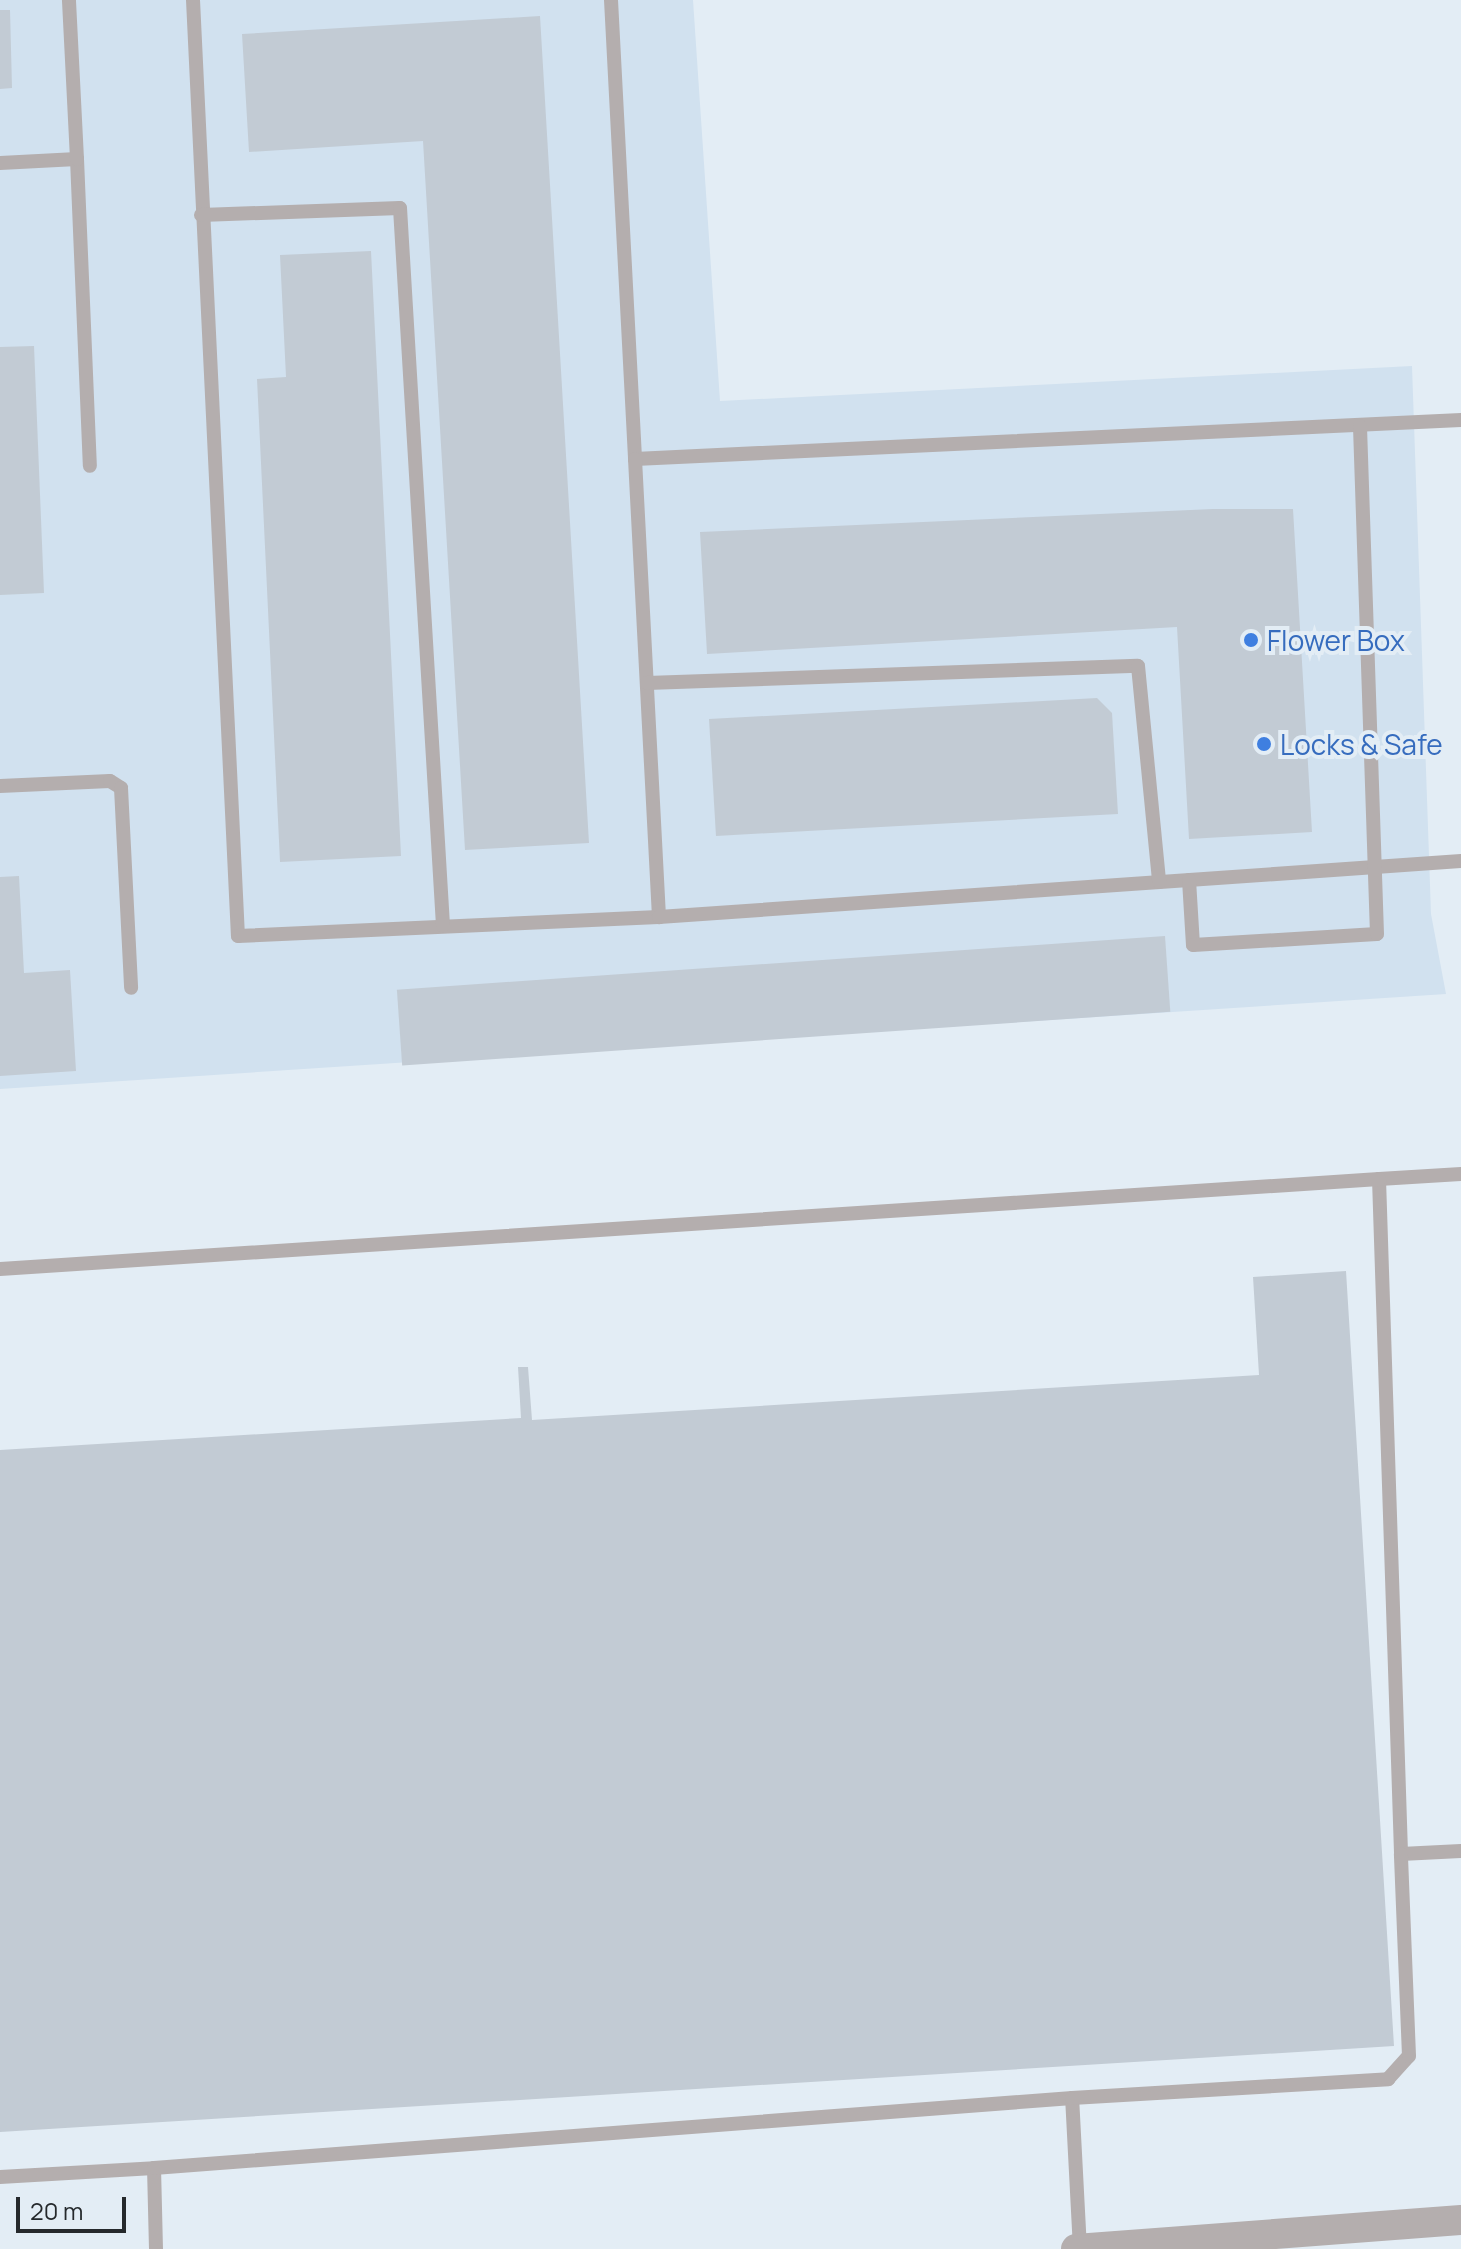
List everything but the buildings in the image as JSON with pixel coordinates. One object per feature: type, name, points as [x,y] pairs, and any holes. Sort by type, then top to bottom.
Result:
[{"type":"street","points":[[1078,2249],[1461,2220]]},
{"type":"lane","points":[[69,0],[90,466]]},
{"type":"lane","points":[[193,0],[238,936],[659,917],[1461,861]]},
{"type":"lane","points":[[611,0],[659,917]]},
{"type":"lane","points":[[0,163],[77,159]]},
{"type":"lane","points":[[201,215],[400,208],[443,926]]},
{"type":"lane","points":[[635,459],[1461,420]]},
{"type":"lane","points":[[1189,880],[1193,945],[1377,934],[1378,866],[1360,426]]},
{"type":"lane","points":[[647,683],[1138,666],[1159,882]]},
{"type":"lane","points":[[0,786],[110,781],[121,788],[131,988]]},
{"type":"lane","points":[[0,1269],[1461,1174]]},
{"type":"lane","points":[[0,2177],[1072,2098],[1388,2079],[1409,2056],[1379,1179]]},
{"type":"lane","points":[[1401,1854],[1461,1851]]},
{"type":"lane","points":[[1072,2098],[1078,2249]]},
{"type":"lane","points":[[154,2168],[156,2249]]},
{"type":"shaded area","points":[[0,0],[693,0],[720,401],[1412,366],[1431,914],[1446,994],[0,1089]]},
{"type":"place","name":"Flower Box","points":[[1251,640]]},
{"type":"place","name":"Locks & Safe","points":[[1264,744]]}]
